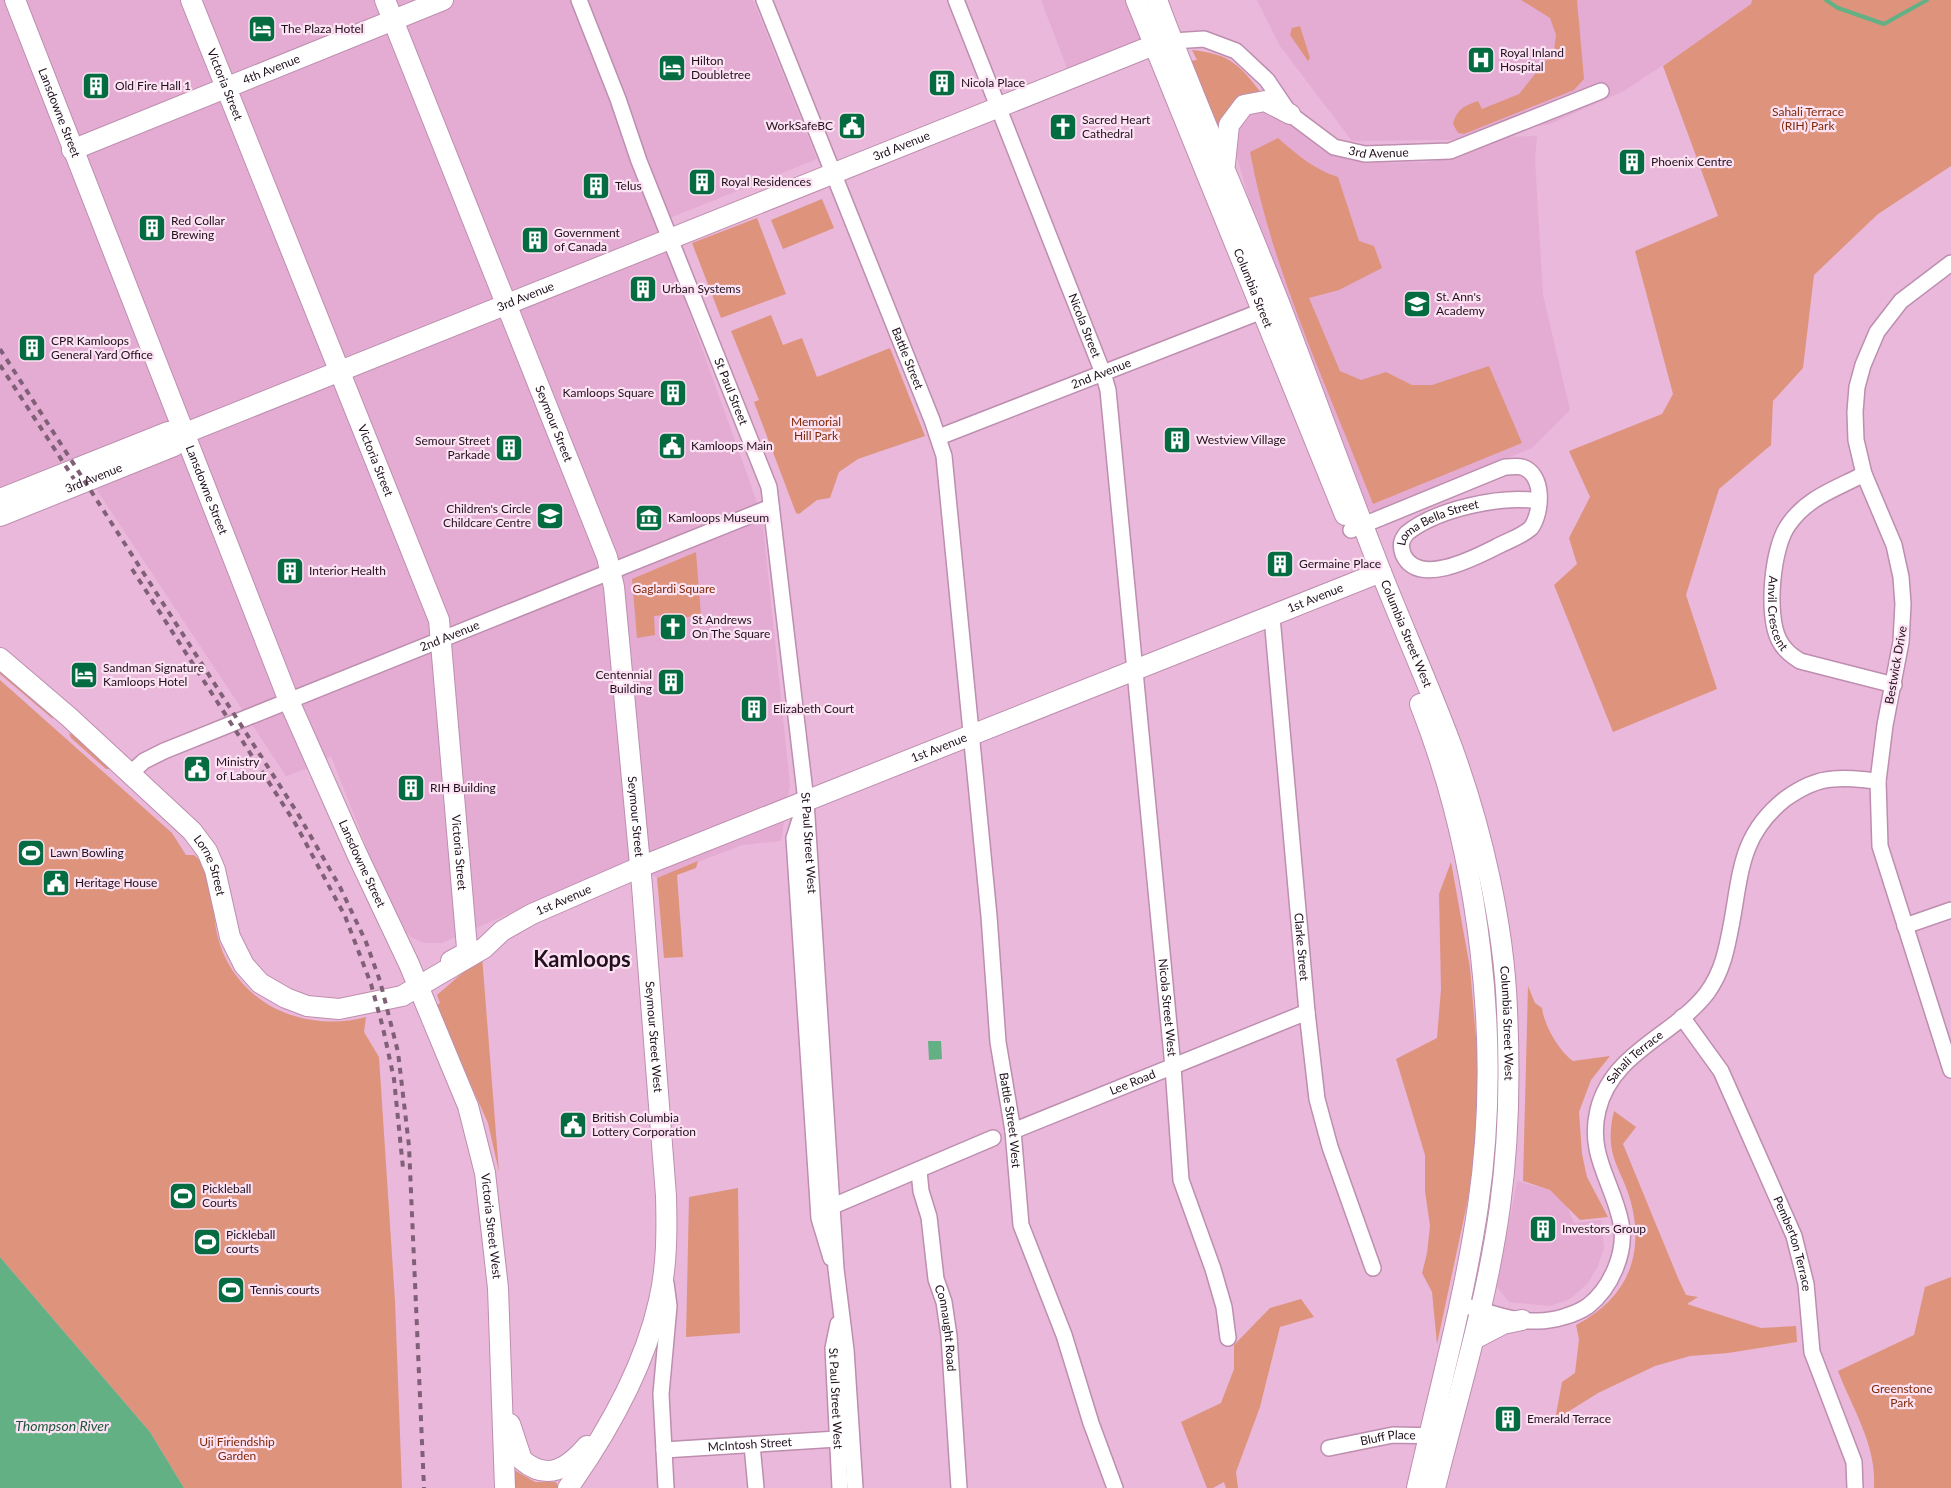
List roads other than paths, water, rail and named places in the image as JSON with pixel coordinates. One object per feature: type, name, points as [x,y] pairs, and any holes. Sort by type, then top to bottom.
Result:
[{"type":"main road","name":"Lansdowne Street","points":[[14,0],[289,701],[416,981]]},
{"type":"main road","name":"Victoria Street","points":[[191,0],[439,620],[466,943]]},
{"type":"main road","name":"Seymour Street","points":[[385,0],[607,557],[614,587],[640,867]]},
{"type":"main road","name":"4th Avenue","points":[[72,150],[443,0]]},
{"type":"main road","name":"Columbia Street","points":[[1136,0],[1163,44],[1224,168],[1296,346],[1357,527],[1375,574]]},
{"type":"main road","name":"Columbia Street","points":[[1157,0],[1163,44],[1262,311],[1357,527]]},
{"type":"main road","name":"3rd Avenue","points":[[0,499],[168,432],[183,434],[833,173],[1163,44]]},
{"type":"main road","points":[[1224,168],[1229,125],[1244,105],[1264,101],[1290,114]]},
{"type":"main road","name":"3rd Avenue","points":[[0,516],[174,446],[183,434]]},
{"type":"main road","name":"1st Avenue","points":[[416,981],[438,974],[484,948],[502,931],[547,908],[640,867],[1272,617],[1375,574]]},
{"type":"main road","name":"Columbia Street West","points":[[1375,574],[1447,783],[1471,887],[1486,1013],[1484,1158],[1478,1205],[1459,1304],[1438,1436],[1435,1488]]},
{"type":"main road","name":"Columbia Street West","points":[[1375,574],[1452,748],[1462,778],[1490,884],[1501,947],[1507,1008],[1508,1107],[1500,1206],[1474,1339],[1417,1488]]},
{"type":"main road","name":"Lorne Street","points":[[0,658],[131,773],[186,825],[207,851],[220,884],[232,943],[241,960],[255,978],[286,998],[314,1008],[339,1009],[402,996],[416,981]]},
{"type":"main road","name":"Seymour Street West","points":[[568,1488],[590,1457],[633,1374],[647,1340],[659,1302],[664,1267],[667,1236],[666,1196],[640,867]]},
{"type":"main road","name":"1st Avenue","points":[[416,981],[466,943],[482,934],[502,931]]},
{"type":"main road","points":[[438,974],[448,963],[464,954],[467,948],[466,943]]},
{"type":"main road","name":"Victoria Street West","points":[[416,981],[468,1106],[478,1139],[485,1173],[494,1250],[502,1367],[505,1488]]},
{"type":"main road","points":[[1474,1339],[1497,1327],[1522,1320]]},
{"type":"main road","points":[[502,1367],[508,1417],[516,1446],[522,1460],[538,1470],[550,1471],[572,1463],[612,1416]]},
{"type":"street","name":"St Paul Street","points":[[579,0],[618,99],[638,161],[769,487],[806,801]]},
{"type":"street","name":"Battle Street","points":[[764,0],[939,437],[944,456],[971,736]]},
{"type":"street","name":"Nicola Street","points":[[956,0],[1103,372],[1108,390],[1134,671]]},
{"type":"street","name":"3rd Avenue","points":[[1163,44],[1204,39],[1236,51],[1267,80],[1290,114],[1334,147],[1365,154],[1450,151],[1601,91]]},
{"type":"street","name":"Bestwick Drive","points":[[1951,263],[1901,301],[1882,324],[1870,346],[1857,387],[1855,412],[1856,440],[1864,474],[1894,544],[1901,577],[1904,622],[1894,685],[1885,725],[1878,781],[1880,846],[1951,1070]]},
{"type":"street","name":"2nd Avenue","points":[[939,437],[1262,311]]},
{"type":"street","name":"Loma Bella Street","points":[[1357,527],[1505,467],[1523,467],[1531,474],[1540,489],[1535,522],[1531,528],[1479,555],[1443,568],[1425,570],[1411,564],[1403,552],[1402,541],[1410,531],[1458,508],[1498,501],[1527,499],[1538,501]]},
{"type":"street","name":"Anvil Crescent","points":[[1864,474],[1817,496],[1788,525],[1778,546],[1772,613],[1778,639],[1787,652],[1800,661],[1894,685]]},
{"type":"street","name":"2nd Avenue","points":[[131,773],[144,761],[164,751],[441,638],[772,507]]},
{"type":"street","name":"Clarke Street","points":[[1272,617],[1308,1012],[1318,1099],[1330,1147],[1373,1268]]},
{"type":"street","name":"Nicola Street West","points":[[1134,671],[1173,1067],[1181,1180],[1213,1269],[1224,1307],[1228,1338]]},
{"type":"street","name":"Battle Street West","points":[[971,736],[998,1042],[1013,1131],[1021,1224],[1062,1330],[1091,1422],[1115,1488]]},
{"type":"street","name":"Sahali Terrace","points":[[1459,1304],[1537,1322],[1558,1318],[1587,1306],[1610,1281],[1622,1245],[1622,1225],[1596,1148],[1598,1110],[1604,1093],[1624,1062],[1682,1017],[1706,994],[1719,975],[1725,957],[1741,868],[1749,845],[1768,813],[1795,792],[1814,783],[1833,779],[1878,781]]},
{"type":"street","name":"St Paul Street West","points":[[806,801],[836,1269],[855,1488]]},
{"type":"street","name":"St Paul Street West","points":[[806,801],[794,838],[819,1218],[826,1248],[836,1269]]},
{"type":"street","points":[[1905,926],[1951,910]]},
{"type":"street","name":"Lee Road","points":[[1013,1131],[1308,1012]]},
{"type":"street","name":"Pemberton Terrace","points":[[1682,1017],[1721,1071],[1794,1236],[1806,1284],[1812,1352],[1854,1462],[1855,1488]]},
{"type":"street","points":[[833,1206],[993,1138]]},
{"type":"street","name":"Connaught Road","points":[[919,1171],[921,1191],[930,1217],[936,1279],[944,1302],[959,1488]]},
{"type":"street","name":"Seymour Street West","points":[[664,1267],[669,1306],[661,1394],[666,1488]]},
{"type":"street","name":"St Paul Street West","points":[[840,1488],[833,1348],[841,1311]]},
{"type":"street","name":"Bluff Place","points":[[1329,1448],[1393,1435],[1438,1436]]},
{"type":"street","name":"McIntosh Street","points":[[664,1450],[837,1439]]},
{"type":"street","points":[[752,1445],[756,1488]]},
{"type":"water","points":[[928,1041],[941,1041],[942,1059],[929,1060]]},
{"type":"water","name":"Thompson River","points":[[0,1257],[150,1432],[184,1488],[0,1488]]},
{"type":"waterway","points":[[1826,0],[1838,8],[1884,24],[1927,0]]},
{"type":"railway","points":[[0,349],[298,814],[340,887],[366,942],[380,981],[398,1052],[409,1146],[424,1488]]},
{"type":"railway","points":[[0,365],[74,479]]},
{"type":"railway","points":[[132,569],[295,823],[345,916],[371,984],[383,1028],[394,1079],[403,1168]]},
{"type":"place","name":"The Plaza Hotel","points":[[262,29]]},
{"type":"place","name":"Royal Inland Hospital","points":[[1481,60]]},
{"type":"place","name":"Hilton Doubletree","points":[[672,68]]},
{"type":"place","name":"Nicola Place","points":[[942,83]]},
{"type":"place","name":"Old Fire Hall 1","points":[[96,86]]},
{"type":"place","name":"WorkSafeBC","points":[[852,126]]},
{"type":"place","name":"Sacred Heart Cathedral","points":[[1063,127]]},
{"type":"place","name":"Phoenix Centre","points":[[1632,162]]},
{"type":"place","name":"Royal Residences","points":[[702,182]]},
{"type":"place","name":"Telus","points":[[596,186]]},
{"type":"place","name":"Red Collar Brewing","points":[[152,228]]},
{"type":"place","name":"Government of Canada","points":[[535,240]]},
{"type":"place","name":"Urban Systems","points":[[643,289]]},
{"type":"place","name":"St. Ann's Academy","points":[[1417,304]]},
{"type":"place","name":"CPR Kamloops General Yard Office","points":[[32,348]]},
{"type":"place","name":"Kamloops Square","points":[[673,393]]},
{"type":"place","name":"Westview Village","points":[[1177,440]]},
{"type":"place","name":"Kamloops Main","points":[[672,446]]},
{"type":"place","name":"Semour Street Parkade","points":[[509,448]]},
{"type":"place","name":"Children's Circle Childcare Centre","points":[[550,516]]},
{"type":"place","name":"Kamloops Museum","points":[[649,518]]},
{"type":"place","name":"Germaine Place","points":[[1280,564]]},
{"type":"place","name":"Interior Health","points":[[290,571]]},
{"type":"place","name":"St Andrews On The Square","points":[[673,627]]},
{"type":"place","name":"Sandman Signature Kamloops Hotel","points":[[84,675]]},
{"type":"place","name":"Centennial Building","points":[[671,682]]},
{"type":"place","name":"Elizabeth Court","points":[[754,709]]},
{"type":"place","name":"Ministry of Labour","points":[[197,769]]},
{"type":"place","name":"RIH Building","points":[[411,788]]},
{"type":"place","name":"Lawn Bowling","points":[[31,853]]},
{"type":"place","name":"Heritage House","points":[[56,883]]},
{"type":"place","name":"British Columbia Lottery Corporation","points":[[573,1125]]},
{"type":"place","name":"Pickleball Courts","points":[[183,1196]]},
{"type":"place","name":"Investors Group","points":[[1543,1229]]},
{"type":"place","name":"Pickleball courts","points":[[207,1242]]},
{"type":"place","name":"Tennis courts","points":[[231,1290]]},
{"type":"place","name":"Emerald Terrace","points":[[1508,1419]]},
{"type":"district","name":"Kamloops","points":[[582,959]]},
{"type":"park label","name":"Sahali Terrace (RIH) Park","points":[[1808,119]]},
{"type":"park label","name":"Memorial Hill Park","points":[[816,429]]},
{"type":"park label","name":"Gaglardi Square","points":[[674,589]]},
{"type":"park label","name":"Greenstone Park","points":[[1902,1396]]},
{"type":"park label","name":"Uji Firiendship Garden","points":[[237,1449]]}]
